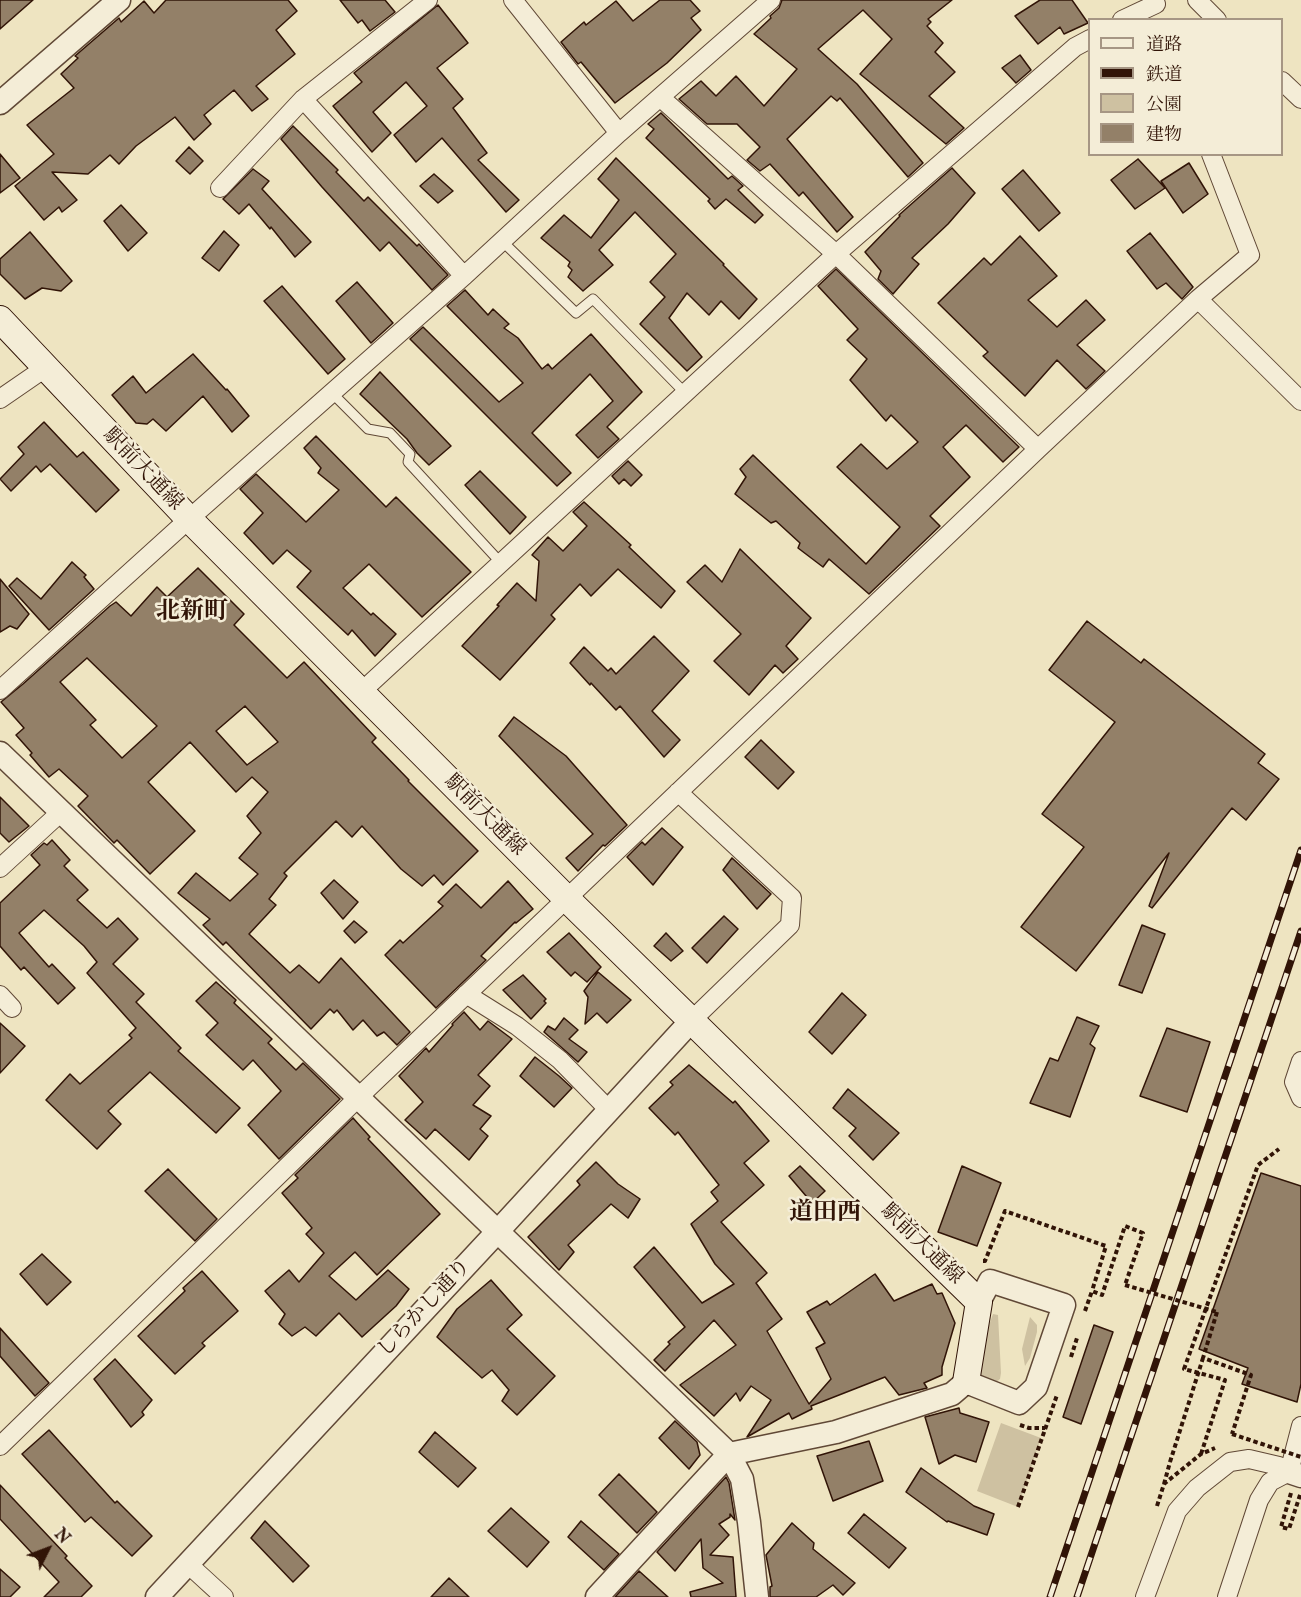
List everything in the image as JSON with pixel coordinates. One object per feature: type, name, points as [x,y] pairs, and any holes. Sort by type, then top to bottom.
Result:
[{"type":"main road","name":"駅前大通線","points":[[0,319],[189,519],[567,899],[979,1302]]},
{"type":"main road","points":[[966,1382],[979,1302]]},
{"type":"street","points":[[0,103],[119,0]]},
{"type":"street","points":[[220,188],[303,99],[428,0]]},
{"type":"street","points":[[513,0],[619,133]]},
{"type":"street","points":[[0,690],[464,276],[619,133],[771,0]]},
{"type":"street","points":[[1197,0],[1215,18]]},
{"type":"street","points":[[1128,18],[1157,8]]},
{"type":"street","points":[[361,692],[836,254],[1075,47],[1088,40]]},
{"type":"street","points":[[1283,83],[1301,99]]},
{"type":"street","points":[[661,98],[836,254],[1038,449]]},
{"type":"street","points":[[303,99],[464,276]]},
{"type":"street","points":[[0,1446],[359,1097],[678,792],[1038,449],[1198,299],[1250,255],[1212,156]]},
{"type":"street","points":[[1198,299],[1301,401]]},
{"type":"street","points":[[0,399],[45,368]]},
{"type":"street","points":[[0,753],[729,1454],[742,1479],[757,1597]]},
{"type":"street","points":[[678,792],[792,898],[790,925],[692,1020]]},
{"type":"street","points":[[0,868],[61,812]]},
{"type":"street","points":[[466,994],[517,1026],[560,1060],[609,1110]]},
{"type":"street","name":"しらかし通り","points":[[157,1597],[692,1020]]},
{"type":"street","points":[[1301,1061],[1294,1082],[1301,1098]]},
{"type":"street","points":[[597,1597],[729,1454],[836,1432],[952,1394],[966,1382],[1019,1403],[1036,1387],[1064,1305],[990,1281],[979,1302]]},
{"type":"street","points":[[1295,1474],[1301,1426]]},
{"type":"street","points":[[1145,1597],[1177,1510],[1197,1488],[1230,1462],[1249,1459],[1279,1466],[1295,1474]]},
{"type":"street","points":[[1227,1597],[1259,1500],[1270,1482],[1295,1474]]},
{"type":"street","points":[[188,1564],[224,1597]]},
{"type":"lane","points":[[502,241],[576,313],[593,298],[685,393]]},
{"type":"lane","points":[[332,393],[368,429],[390,433],[410,454],[408,462],[501,563]]},
{"type":"path","points":[[1201,1454],[1225,1380],[1185,1369],[1258,1165],[1279,1149]]},
{"type":"path","points":[[978,1262],[985,1261],[1005,1211],[1106,1246],[1092,1291]]},
{"type":"path","points":[[1104,1290],[1125,1226],[1143,1233],[1125,1285],[1218,1312],[1164,1484]]},
{"type":"path","points":[[1203,1358],[1251,1375],[1232,1434],[1295,1474],[1281,1527],[1289,1529],[1301,1492]]},
{"type":"green space","points":[[993,1314],[998,1315],[1001,1373],[1000,1379],[996,1382],[984,1378],[975,1365]]},
{"type":"green space","points":[[1030,1317],[1037,1325],[1037,1332],[1030,1358],[1025,1366],[1022,1349]]},
{"type":"green space","points":[[1001,1423],[1041,1438],[1018,1507],[977,1491]]},
{"type":"building","points":[[0,0],[33,0],[0,29]]},
{"type":"building","points":[[166,0],[288,0],[297,11],[276,30],[295,54],[256,86],[268,99],[252,111],[234,90],[204,115],[211,124],[194,140],[175,117],[136,146],[119,164],[110,155],[88,174],[52,172],[77,200],[62,212],[59,207],[44,220],[15,186],[54,154],[27,125],[74,88],[61,74],[78,58],[75,56],[119,18],[121,22],[144,1],[154,13]]},
{"type":"building","points":[[340,0],[385,0],[395,12],[370,31],[362,20],[358,23]]},
{"type":"building","points":[[660,0],[690,0],[700,11],[691,18],[701,30],[667,63],[615,103],[581,62],[578,64],[561,42],[584,22],[586,25],[616,1],[633,21]]},
{"type":"building","points":[[782,0],[952,0],[928,19],[931,22],[927,26],[943,43],[935,52],[955,72],[929,96],[964,128],[946,144],[860,74],[892,39],[863,10],[818,49],[857,84],[923,163],[908,177],[840,98],[837,101],[831,96],[787,139],[853,217],[837,232],[803,192],[799,196],[770,164],[760,171],[747,160],[760,147],[737,124],[707,124],[679,99],[701,81],[716,96],[736,76],[764,106],[797,69],[754,34],[771,18],[770,16],[779,8]]},
{"type":"building","points":[[1040,0],[1072,0],[1088,23],[1064,34],[1060,27],[1038,44],[1015,16]]},
{"type":"building","points":[[438,5],[468,43],[437,68],[463,99],[453,108],[487,153],[478,160],[519,200],[506,212],[442,138],[416,162],[394,135],[427,106],[406,82],[373,112],[391,133],[372,152],[333,106],[362,82],[354,73]]},
{"type":"building","points":[[1020,55],[1031,70],[1016,83],[1002,68]]},
{"type":"building","points":[[661,113],[728,179],[732,176],[743,186],[738,190],[763,215],[755,223],[726,199],[715,209],[708,201],[710,199],[646,138],[654,129],[648,124]]},
{"type":"building","points":[[293,126],[338,170],[336,172],[364,201],[368,197],[417,246],[419,244],[448,275],[432,290],[389,242],[380,251],[281,139]]},
{"type":"building","points":[[189,147],[203,161],[190,174],[176,161]]},
{"type":"building","points":[[0,154],[20,178],[0,193]]},
{"type":"building","points":[[616,158],[757,299],[739,319],[721,301],[709,315],[687,293],[669,318],[702,357],[687,371],[640,324],[665,297],[650,282],[676,254],[635,212],[599,250],[613,265],[583,291],[568,277],[572,270],[568,266],[570,262],[541,238],[564,215],[591,238],[619,200],[598,179]]},
{"type":"building","points":[[1138,159],[1165,188],[1135,209],[1111,180]]},
{"type":"building","points":[[1189,163],[1208,194],[1183,213],[1161,181]]},
{"type":"building","points":[[952,168],[975,193],[948,224],[912,258],[919,264],[893,294],[878,279],[881,271],[865,252],[899,215]]},
{"type":"building","points":[[253,169],[269,181],[262,189],[311,242],[295,257],[249,204],[239,214],[223,199]]},
{"type":"building","points":[[1023,170],[1060,213],[1039,231],[1002,189]]},
{"type":"building","points":[[434,174],[453,191],[438,203],[420,186]]},
{"type":"building","points":[[121,205],[147,233],[128,251],[104,221]]},
{"type":"building","points":[[224,231],[239,245],[219,271],[202,258]]},
{"type":"building","points":[[30,232],[72,281],[61,291],[42,288],[25,299],[0,274],[0,259]]},
{"type":"building","points":[[1150,233],[1193,287],[1182,299],[1166,283],[1157,289],[1127,251]]},
{"type":"building","points":[[1020,236],[1057,276],[1028,300],[1057,327],[1086,300],[1105,320],[1077,345],[1105,371],[1086,389],[1057,360],[1025,396],[983,356],[988,352],[938,303],[984,258],[991,265]]},
{"type":"building","points":[[836,269],[1019,447],[1003,462],[966,425],[943,447],[970,477],[930,516],[940,526],[869,594],[829,559],[823,567],[798,548],[800,543],[776,521],[771,523],[735,494],[746,477],[740,469],[753,455],[866,564],[900,527],[837,467],[861,444],[887,469],[918,442],[891,415],[886,421],[850,380],[867,359],[847,340],[858,329],[818,286]]},
{"type":"building","points":[[357,282],[393,323],[371,343],[336,301]]},
{"type":"building","points":[[282,286],[345,359],[328,374],[264,301]]},
{"type":"building","points":[[465,290],[488,315],[493,309],[509,324],[504,328],[518,338],[542,369],[548,364],[552,369],[591,334],[642,392],[607,427],[619,439],[598,458],[576,435],[613,401],[590,374],[532,433],[571,473],[557,486],[410,339],[423,327],[499,402],[523,383],[447,306]]},
{"type":"building","points":[[193,354],[249,416],[232,432],[203,396],[166,431],[153,419],[147,424],[136,423],[112,395],[133,376],[146,393]]},
{"type":"building","points":[[380,372],[451,446],[429,465],[407,439],[360,394]]},
{"type":"building","points":[[44,422],[77,457],[83,452],[119,490],[96,512],[50,464],[41,472],[36,466],[11,491],[0,479],[24,454],[18,447]]},
{"type":"building","points":[[316,436],[386,507],[396,497],[471,572],[422,617],[369,564],[343,588],[371,615],[373,613],[396,634],[375,656],[352,630],[348,635],[297,587],[311,571],[287,550],[273,564],[244,533],[263,513],[240,489],[256,474],[306,522],[339,490],[318,473],[321,468],[304,448]]},
{"type":"building","points":[[628,461],[642,475],[631,486],[624,479],[619,484],[612,476]]},
{"type":"building","points":[[480,471],[526,517],[510,534],[465,485]]},
{"type":"building","points":[[584,502],[631,545],[629,547],[675,591],[661,608],[618,569],[591,596],[580,584],[551,615],[555,619],[500,680],[462,646],[517,583],[536,601],[539,561],[532,555],[548,537],[563,551],[587,526],[573,512]]},
{"type":"building","points":[[740,549],[811,618],[786,646],[798,659],[783,673],[775,665],[749,695],[714,661],[741,634],[687,582],[705,565],[722,582]]},
{"type":"building","points":[[72,562],[86,575],[84,577],[94,589],[49,630],[9,586],[17,578],[41,599]]},
{"type":"building","points":[[198,568],[244,614],[234,625],[287,678],[304,662],[376,738],[372,742],[478,851],[443,885],[434,875],[422,886],[401,869],[362,826],[352,837],[336,821],[284,873],[287,876],[269,899],[276,905],[249,934],[290,973],[299,965],[319,983],[341,958],[410,1032],[397,1045],[384,1032],[377,1036],[363,1020],[353,1030],[337,1010],[334,1013],[330,1009],[311,1029],[226,942],[223,945],[203,925],[210,919],[178,893],[196,873],[230,901],[258,874],[239,858],[261,833],[247,816],[268,792],[252,777],[236,792],[190,742],[148,782],[195,831],[150,874],[117,840],[114,843],[78,806],[88,796],[59,769],[49,777],[16,735],[24,728],[1,702],[116,602],[131,616],[157,587],[167,597]],"holes":[[[87,658],[157,726],[122,758],[90,725],[96,720],[60,682]],[[245,706],[278,742],[247,765],[216,731]]]},
{"type":"building","points":[[0,579],[29,614],[17,629],[10,626],[0,632]]},
{"type":"building","points":[[1087,621],[1141,663],[1144,659],[1265,754],[1258,763],[1279,779],[1246,820],[1232,808],[1152,908],[1149,906],[1169,853],[1076,971],[1021,927],[1084,847],[1042,814],[1115,722],[1049,670]]},
{"type":"building","points":[[654,636],[689,671],[652,711],[680,740],[664,757],[620,706],[616,710],[570,663],[584,647],[608,671],[611,668],[616,674]]},
{"type":"building","points":[[514,717],[566,756],[627,825],[605,846],[603,845],[578,871],[566,858],[593,834],[499,736]]},
{"type":"building","points":[[761,740],[794,772],[778,789],[745,757]]},
{"type":"building","points":[[0,797],[29,826],[9,842],[0,833]]},
{"type":"building","points":[[662,828],[683,847],[653,885],[627,857],[642,842],[645,845]]},
{"type":"building","points":[[52,840],[70,860],[64,866],[88,890],[77,900],[107,928],[118,918],[138,939],[113,964],[144,994],[136,1002],[181,1048],[178,1051],[240,1108],[216,1133],[150,1072],[108,1111],[121,1124],[97,1149],[46,1100],[70,1074],[80,1084],[132,1038],[129,1035],[136,1028],[87,973],[97,962],[84,946],[44,910],[19,933],[49,967],[52,964],[75,988],[58,1004],[24,967],[21,970],[0,946],[0,903],[40,865],[31,855],[44,843],[47,845]]},
{"type":"building","points":[[732,858],[771,894],[757,909],[723,870]]},
{"type":"building","points":[[334,880],[358,902],[343,919],[321,893]]},
{"type":"building","points":[[508,881],[533,909],[515,922],[481,956],[486,960],[436,1008],[385,955],[400,940],[403,943],[443,906],[438,902],[456,884],[481,908]]},
{"type":"building","points":[[724,916],[738,929],[707,963],[692,948]]},
{"type":"building","points":[[354,921],[367,932],[355,943],[344,931]]},
{"type":"building","points":[[1142,925],[1165,934],[1142,993],[1119,985]]},
{"type":"building","points":[[569,933],[601,967],[587,982],[575,972],[571,976],[547,952]]},
{"type":"building","points":[[666,933],[683,951],[671,961],[654,946]]},
{"type":"building","points":[[598,972],[631,1000],[607,1023],[597,1013],[585,1024],[588,997],[584,991]]},
{"type":"building","points":[[523,975],[546,999],[544,1001],[546,1003],[531,1019],[503,990]]},
{"type":"building","points":[[216,982],[236,1000],[234,1003],[272,1039],[268,1043],[296,1070],[303,1063],[340,1099],[279,1159],[248,1125],[281,1091],[253,1060],[243,1070],[206,1035],[218,1023],[196,1001]]},
{"type":"building","points":[[842,993],[866,1015],[832,1054],[809,1032]]},
{"type":"building","points":[[464,1012],[480,1030],[488,1021],[512,1039],[478,1075],[490,1086],[473,1105],[491,1116],[480,1129],[488,1136],[469,1160],[435,1129],[426,1139],[405,1120],[423,1102],[399,1076],[426,1048],[429,1052]]},
{"type":"building","points":[[1077,1017],[1099,1026],[1090,1044],[1095,1048],[1070,1117],[1030,1103],[1050,1058],[1058,1061]]},
{"type":"building","points":[[564,1018],[578,1030],[569,1039],[587,1052],[578,1062],[544,1032],[548,1026],[555,1030]]},
{"type":"building","points":[[0,1023],[25,1046],[0,1073]]},
{"type":"building","points":[[1167,1028],[1210,1042],[1187,1112],[1140,1096]]},
{"type":"building","points":[[535,1057],[572,1088],[554,1107],[520,1076]]},
{"type":"building","points":[[689,1065],[733,1103],[735,1101],[769,1141],[744,1163],[764,1185],[721,1222],[767,1273],[756,1283],[782,1319],[767,1331],[809,1404],[831,1379],[816,1348],[825,1343],[807,1312],[827,1301],[830,1305],[875,1274],[894,1301],[932,1284],[937,1294],[942,1293],[955,1323],[942,1367],[942,1375],[924,1383],[927,1388],[899,1395],[885,1377],[811,1406],[812,1409],[792,1419],[789,1413],[747,1437],[771,1400],[751,1386],[740,1401],[736,1393],[714,1416],[680,1385],[736,1345],[714,1320],[665,1371],[654,1360],[670,1344],[668,1342],[685,1327],[634,1267],[654,1247],[702,1303],[734,1284],[715,1264],[691,1224],[718,1201],[711,1192],[719,1185],[678,1132],[675,1135],[649,1108],[673,1085],[670,1082]]},
{"type":"building","points":[[848,1089],[899,1133],[873,1160],[849,1136],[856,1128],[833,1108]]},
{"type":"building","points":[[353,1118],[370,1137],[368,1139],[440,1214],[377,1275],[355,1252],[329,1276],[356,1300],[388,1270],[409,1289],[396,1306],[362,1337],[339,1313],[316,1336],[305,1327],[292,1336],[279,1324],[285,1314],[265,1291],[289,1270],[299,1282],[324,1253],[306,1234],[312,1228],[282,1193],[298,1178],[295,1175]]},
{"type":"building","points":[[596,1162],[618,1184],[640,1199],[628,1218],[611,1204],[568,1245],[574,1252],[559,1270],[528,1237],[580,1185],[577,1181]]},
{"type":"building","points":[[800,1166],[825,1191],[812,1203],[789,1176]]},
{"type":"building","points":[[962,1166],[1001,1183],[977,1246],[938,1232]]},
{"type":"building","points":[[168,1169],[217,1219],[195,1241],[145,1191]]},
{"type":"building","points":[[1261,1173],[1301,1186],[1301,1384],[1297,1402],[1242,1384],[1248,1368],[1199,1349]]},
{"type":"building","points":[[42,1254],[71,1282],[47,1305],[20,1274]]},
{"type":"building","points":[[202,1271],[238,1311],[202,1343],[205,1346],[175,1374],[138,1336],[185,1291],[183,1288]]},
{"type":"building","points":[[491,1280],[522,1315],[507,1329],[555,1376],[517,1415],[502,1401],[509,1390],[492,1370],[482,1378],[437,1337],[457,1309]]},
{"type":"building","points":[[1094,1325],[1113,1332],[1081,1424],[1063,1417]]},
{"type":"building","points":[[0,1328],[49,1383],[35,1396],[0,1356]]},
{"type":"building","points":[[115,1359],[152,1400],[142,1412],[144,1415],[131,1427],[94,1379]]},
{"type":"building","points":[[959,1408],[960,1413],[989,1422],[976,1462],[955,1455],[939,1464],[925,1417]]},
{"type":"building","points":[[675,1421],[697,1442],[700,1455],[689,1469],[659,1438]]},
{"type":"building","points":[[49,1430],[115,1503],[117,1501],[152,1536],[132,1556],[91,1517],[85,1522],[22,1454]]},
{"type":"building","points":[[435,1432],[476,1468],[458,1487],[419,1452]]},
{"type":"building","points":[[869,1441],[883,1481],[833,1501],[817,1456]]},
{"type":"building","points":[[921,1468],[974,1506],[994,1514],[987,1535],[947,1522],[906,1492]]},
{"type":"building","points":[[619,1474],[657,1512],[637,1533],[599,1495]]},
{"type":"building","points":[[726,1477],[735,1520],[730,1514],[730,1517],[719,1524],[729,1535],[710,1555],[733,1557],[736,1597],[691,1597],[690,1592],[723,1583],[703,1568],[701,1539],[675,1571],[657,1552]]},
{"type":"building","points":[[0,1485],[92,1586],[81,1597],[44,1597],[59,1582],[0,1519]]},
{"type":"building","points":[[511,1508],[549,1542],[527,1567],[488,1531]]},
{"type":"building","points":[[864,1514],[906,1548],[889,1568],[848,1533]]},
{"type":"building","points":[[265,1521],[309,1566],[293,1582],[251,1538]]},
{"type":"building","points":[[581,1521],[619,1554],[604,1570],[568,1537]]},
{"type":"building","points":[[792,1523],[814,1543],[813,1549],[855,1583],[843,1595],[833,1585],[816,1597],[770,1597],[772,1586],[766,1555]]},
{"type":"building","points":[[0,1569],[20,1587],[10,1597],[0,1597]]},
{"type":"building","points":[[639,1571],[668,1597],[615,1597]]},
{"type":"building","points":[[449,1578],[469,1597],[431,1597]]},
{"type":"railway","points":[[1050,1597],[1301,850]]},
{"type":"railway","points":[[1077,1597],[1301,931]]},
{"type":"district","name":"北新町","points":[[192,613]]},
{"type":"district","name":"道田西","points":[[825,1214]]}]
